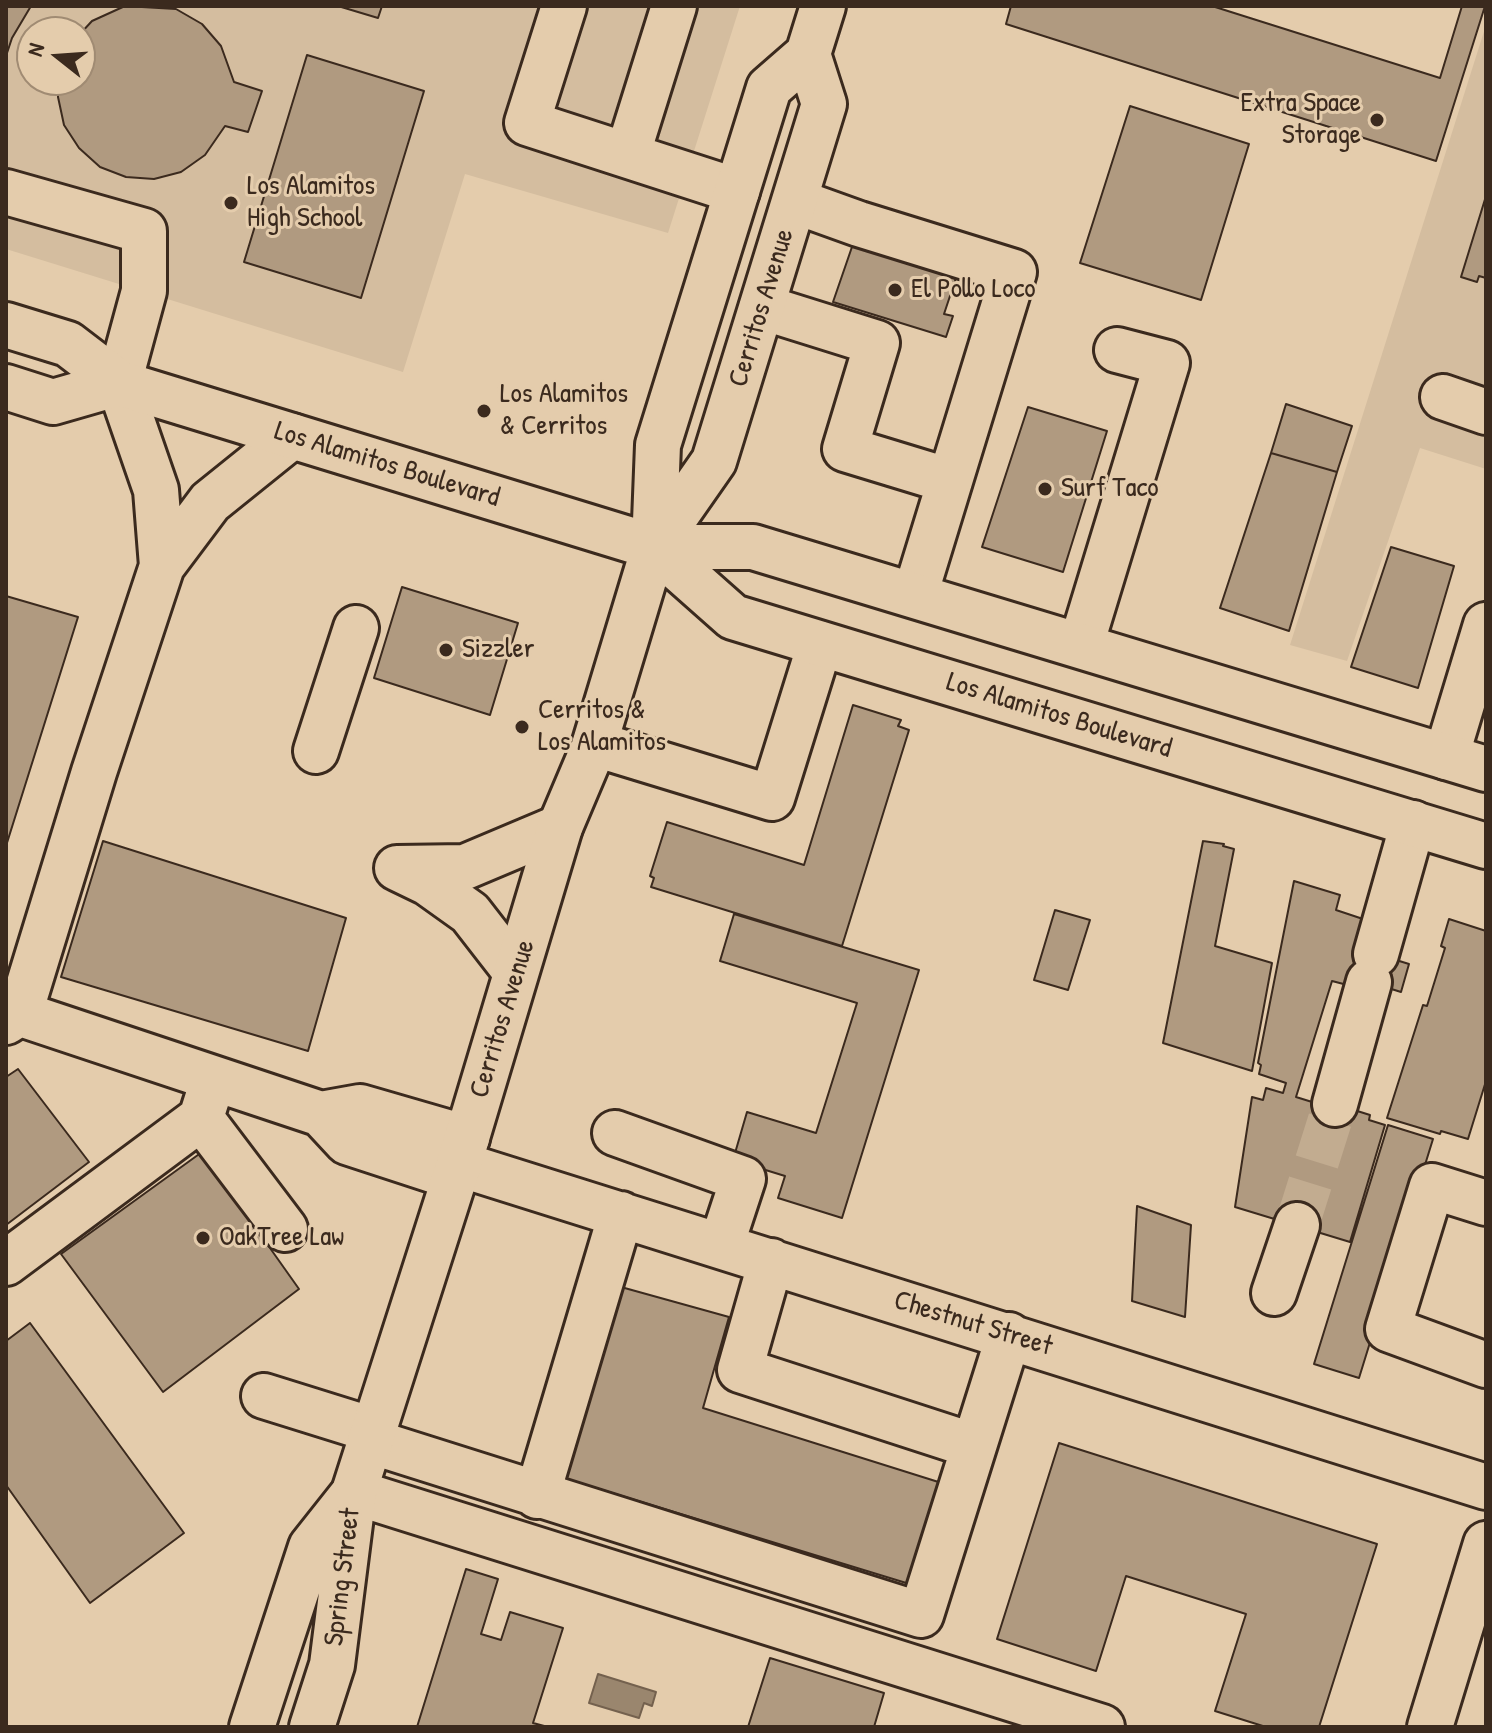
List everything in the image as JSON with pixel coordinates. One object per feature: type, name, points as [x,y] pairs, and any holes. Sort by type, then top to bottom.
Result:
[{"type":"main road","points":[[564,6],[527,123],[628,153],[737,191]]},
{"type":"main road","points":[[628,153],[674,6]]},
{"type":"main road","points":[[808,54],[823,6]]},
{"type":"main road","name":"Cerritos Avenue","points":[[354,1492],[460,1160],[560,827],[595,744],[654,547],[658,445],[769,88],[808,54],[824,104],[714,461],[654,547]]},
{"type":"main road","points":[[6,192],[144,231],[144,291],[119,383],[156,490],[162,566]]},
{"type":"main road","points":[[795,201],[1014,272],[938,477],[915,595]]},
{"type":"main road","points":[[762,307],[877,343],[845,449],[938,477]]},
{"type":"main road","name":"Los Alamitos Boulevard","points":[[6,325],[68,344],[119,383],[654,547],[753,547],[1466,763]]},
{"type":"main road","points":[[1081,645],[1167,363],[1117,350]]},
{"type":"main road","points":[[6,387],[53,402],[119,383]]},
{"type":"main road","points":[[1443,397],[1486,412]]},
{"type":"main road","points":[[285,1229],[207,1099],[11,1014],[162,566],[210,502],[292,436]]},
{"type":"main road","name":"Los Alamitos Boulevard","points":[[654,547],[733,617],[1486,846]]},
{"type":"main road","points":[[1466,763],[1486,625]]},
{"type":"main road","points":[[316,751],[356,628]]},
{"type":"main road","points":[[595,744],[772,798],[820,644]]},
{"type":"main road","points":[[1335,1104],[1413,823]]},
{"type":"main road","points":[[515,971],[470,913],[428,883],[397,868],[465,867],[560,827]]},
{"type":"main road","points":[[6,1263],[207,1099]]},
{"type":"main road","name":"Chestnut Street","points":[[207,1099],[321,1114],[347,1142],[460,1160],[721,1246],[1486,1487]]},
{"type":"main road","points":[[615,1133],[743,1179],[721,1246]]},
{"type":"main road","points":[[1486,1203],[1432,1186],[1388,1329],[1486,1365]]},
{"type":"main road","points":[[537,1496],[621,1214]]},
{"type":"main road","points":[[1274,1293],[1297,1225]]},
{"type":"main road","points":[[771,1261],[740,1370],[974,1446]]},
{"type":"main road","points":[[264,1396],[537,1496],[921,1615],[1009,1335]]},
{"type":"main road","points":[[354,1492],[1102,1727]]},
{"type":"main road","name":"Spring Street","points":[[252,1727],[311,1547],[354,1492]]},
{"type":"main road","name":"Spring Street","points":[[312,1727],[332,1665],[354,1492]]},
{"type":"main road","points":[[1430,1727],[1486,1544]]},
{"type":"shaded area","name":"Los Alamitos High School","points":[[6,6],[740,6],[668,233],[465,174],[403,372],[6,249]]},
{"type":"shaded area","points":[[1486,25],[1486,469],[1420,448],[1347,661],[1290,645]]},
{"type":"shaded area","points":[[598,1674],[656,1692],[652,1706],[644,1703],[639,1718],[589,1703]]},
{"type":"building","points":[[6,6],[31,6],[25,16],[16,16],[16,31],[6,56]]},
{"type":"building","points":[[125,6],[176,9],[202,24],[221,46],[234,82],[262,91],[248,132],[225,126],[205,155],[181,172],[154,179],[126,177],[100,167],[79,148],[64,125],[58,97],[96,96],[96,19]]},
{"type":"building","points":[[338,6],[382,6],[378,18]]},
{"type":"building","name":"Extra Space Storage","points":[[1011,6],[1212,6],[1440,78],[1462,6],[1485,6],[1436,161],[1006,24]]},
{"type":"building","points":[[307,55],[424,91],[361,298],[244,262]]},
{"type":"building","points":[[1130,106],[1249,144],[1201,300],[1080,263]]},
{"type":"building","points":[[1486,196],[1486,278],[1479,276],[1477,282],[1461,277]]},
{"type":"building","name":"El Pollo Loco","points":[[853,244],[956,278],[944,314],[953,316],[946,337],[833,302]]},
{"type":"building","points":[[1286,404],[1352,426],[1337,472],[1271,453]]},
{"type":"building","name":"Surf Taco","points":[[1028,407],[1107,431],[1063,572],[982,547]]},
{"type":"building","points":[[1271,453],[1337,472],[1289,631],[1220,608]]},
{"type":"building","points":[[1391,547],[1454,566],[1418,688],[1351,667]]},
{"type":"building","name":"Sizzler","points":[[402,587],[518,623],[490,715],[374,678]]},
{"type":"building","points":[[6,596],[78,617],[6,846]]},
{"type":"building","points":[[853,705],[901,720],[898,726],[909,730],[842,946],[651,887],[654,878],[650,876],[667,822],[804,865]]},
{"type":"building","points":[[103,841],[346,918],[308,1051],[61,977]]},
{"type":"building","points":[[1203,841],[1234,849],[1215,946],[1272,963],[1252,1071],[1163,1043]]},
{"type":"building","points":[[1294,881],[1340,895],[1336,910],[1375,923],[1367,951],[1409,964],[1401,992],[1369,982],[1355,987],[1332,981],[1296,1097],[1325,1106],[1335,1104],[1370,1115],[1369,1120],[1385,1125],[1350,1242],[1235,1207],[1252,1097],[1263,1100],[1266,1088],[1283,1093],[1286,1083],[1259,1074],[1261,1065],[1258,1063]]},
{"type":"building","points":[[1055,910],[1090,920],[1068,990],[1034,980]]},
{"type":"building","points":[[734,914],[919,970],[842,1218],[778,1198],[785,1176],[733,1160],[747,1112],[816,1133],[857,1003],[720,961]]},
{"type":"building","points":[[1449,919],[1486,931],[1486,1081],[1468,1139],[1387,1118],[1423,1005],[1427,1006],[1445,948],[1441,946]]},
{"type":"building","points":[[18,1069],[89,1162],[6,1225],[6,1077]]},
{"type":"building","points":[[1388,1125],[1433,1139],[1359,1378],[1314,1364]]},
{"type":"building","points":[[202,1152],[299,1289],[163,1392],[61,1254]]},
{"type":"building","points":[[1137,1206],[1191,1225],[1185,1317],[1132,1301]]},
{"type":"building","points":[[621,1287],[729,1317],[703,1408],[948,1485],[916,1586],[563,1478]]},
{"type":"building","points":[[30,1323],[184,1533],[90,1603],[6,1485],[6,1341]]},
{"type":"building","points":[[1059,1443],[1377,1544],[1319,1727],[1266,1727],[1215,1711],[1246,1614],[1126,1576],[1096,1671],[997,1639]]},
{"type":"building","points":[[466,1569],[498,1579],[481,1634],[501,1640],[510,1612],[563,1628],[533,1723],[548,1727],[417,1727]]},
{"type":"building","points":[[770,1658],[884,1693],[874,1727],[748,1727]]},
{"type":"tunnel","points":[[1297,1225],[1335,1104]]},
{"type":"place","name":"Extra Space Storage","points":[[1377,120]]},
{"type":"place","name":"Los Alamitos High School","points":[[231,203]]},
{"type":"place","name":"El Pollo Loco","points":[[895,290]]},
{"type":"place","name":"Los Alamitos & Cerritos","points":[[484,411]]},
{"type":"place","name":"Surf Taco","points":[[1045,489]]},
{"type":"place","name":"Sizzler","points":[[446,650]]},
{"type":"place","name":"Cerritos & Los Alamitos","points":[[522,727]]},
{"type":"place","name":"OakTree Law","points":[[203,1238]]}]
